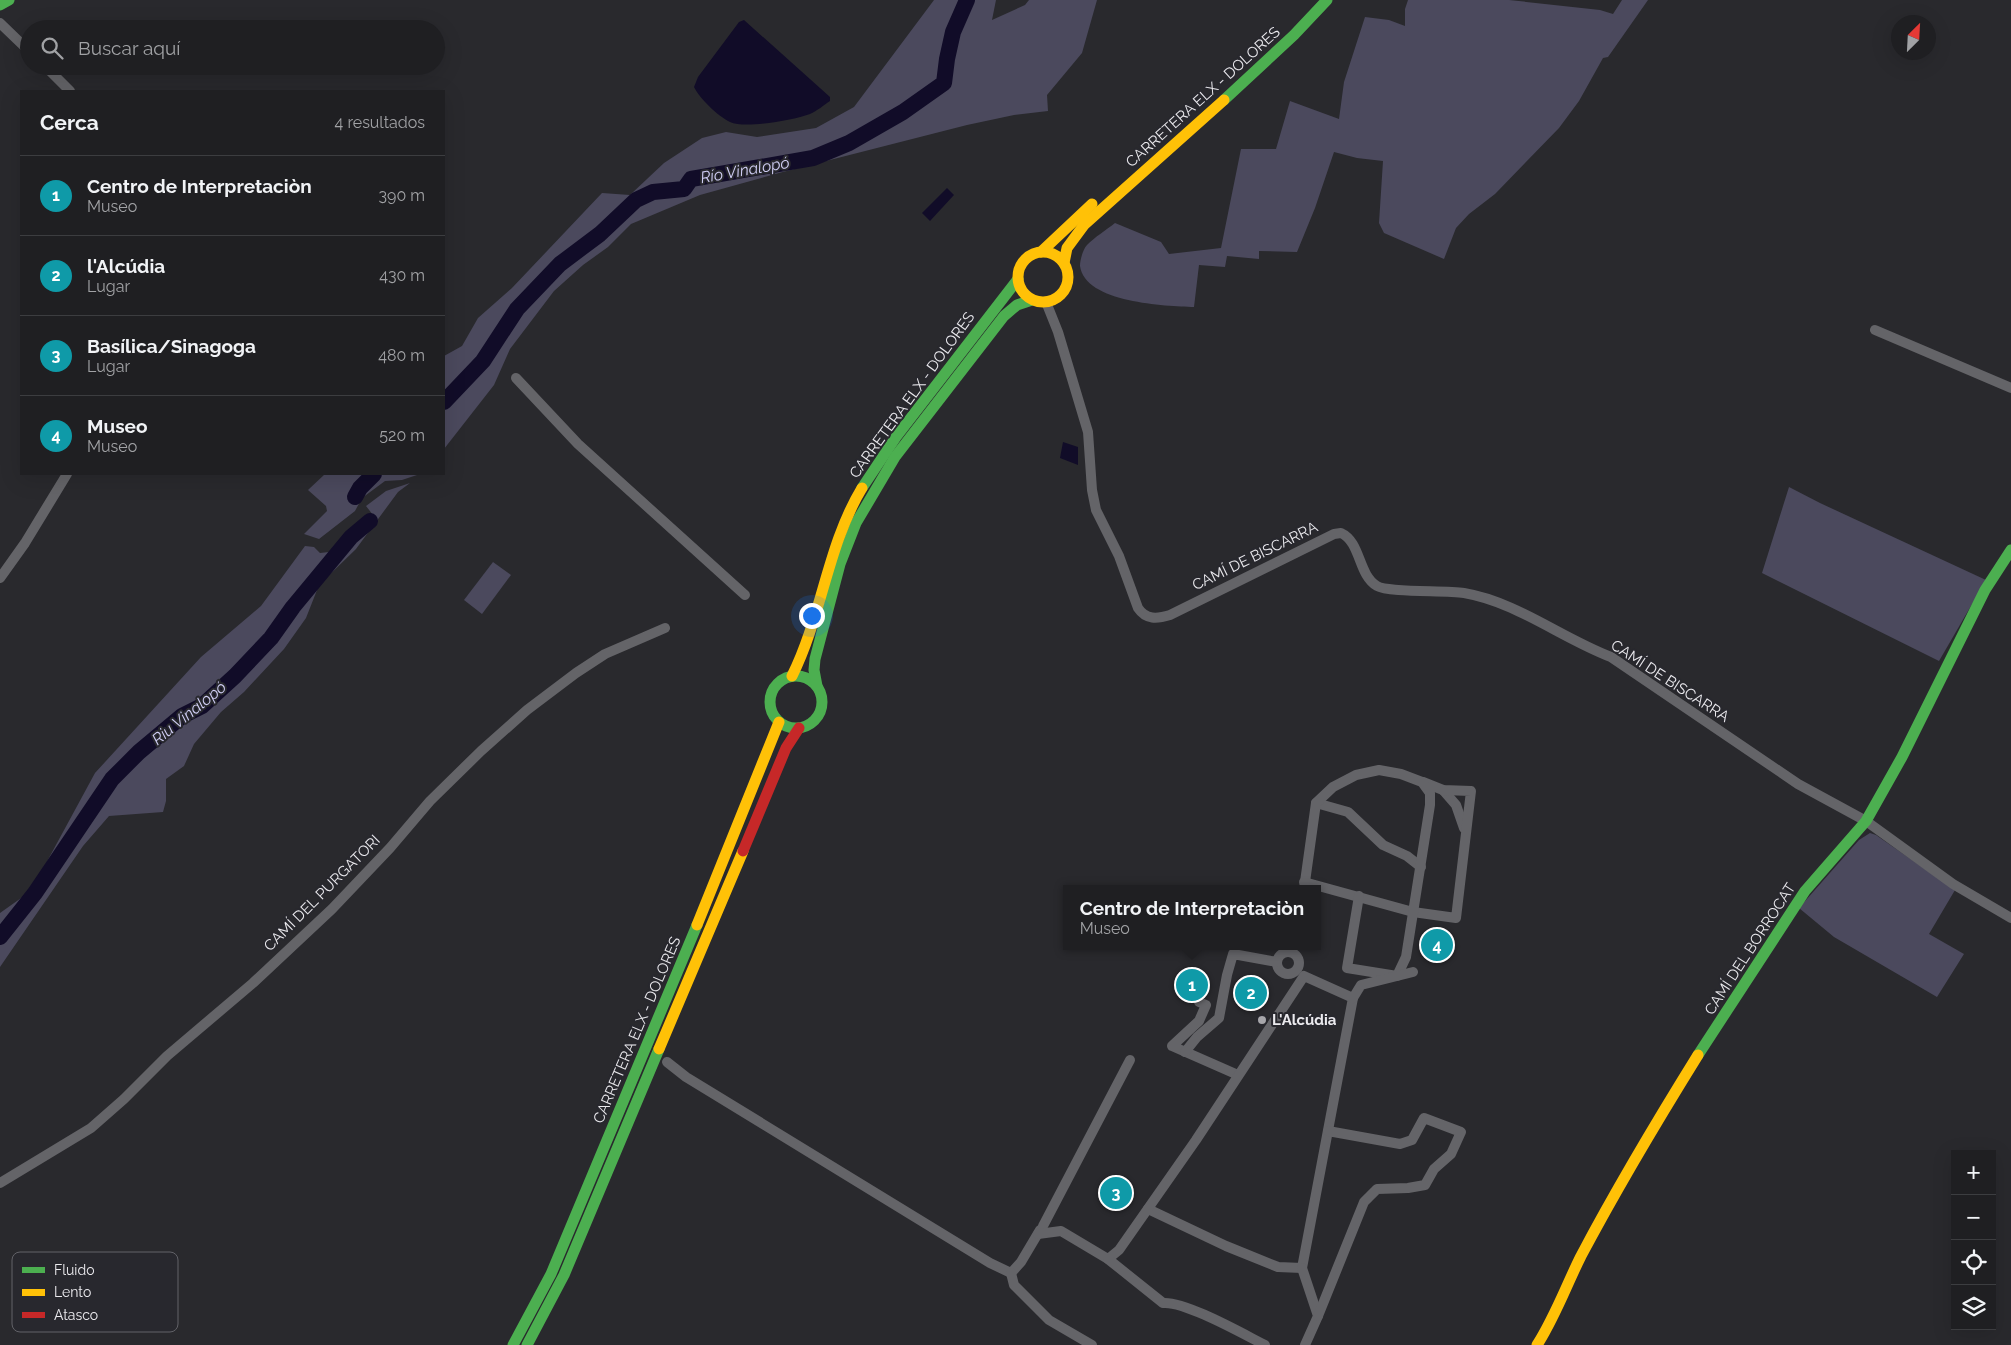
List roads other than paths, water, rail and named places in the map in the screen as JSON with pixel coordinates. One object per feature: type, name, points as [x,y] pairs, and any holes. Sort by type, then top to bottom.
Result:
[{"type":"main road","points":[[0,5],[9,0]]},
{"type":"main road","name":"CARRETERA ELX - DOLORES","points":[[1040,252],[1264,50],[1314,0]]},
{"type":"main road","name":"CARRETERA ELX - DOLORES","points":[[1064,263],[1067,248],[1084,225],[1250,76],[1294,35],[1327,0]]},
{"type":"main road","points":[[1040,252],[1051,254],[1064,263],[1067,271],[1067,285],[1059,296],[1046,302],[1032,300],[1022,292],[1018,279],[1021,264],[1033,254],[1040,252]]},
{"type":"main road","name":"CARRETERA ELX - DOLORES","points":[[792,676],[802,656],[836,541],[859,492],[896,437],[1018,279]]},
{"type":"main road","name":"CARRETERA ELX - DOLORES","points":[[817,686],[814,670],[815,658],[845,550],[866,504],[895,457],[1004,316],[1012,307],[1032,300]]},
{"type":"main road","name":"CAMÍ DEL BORROCAT","points":[[1536,1345],[1547,1329],[1581,1257],[1657,1120],[1805,891],[1866,821],[1902,757],[1984,590],[2011,550]]},
{"type":"main road","points":[[792,676],[803,677],[817,686],[822,697],[821,710],[812,723],[799,728],[788,727],[779,722],[771,711],[770,694],[778,682],[792,676]]},
{"type":"main road","name":"CARRETERA ELX - DOLORES","points":[[513,1345],[551,1274],[572,1225],[681,965],[779,722]]},
{"type":"main road","name":"CARRETERA ELX - DOLORES","points":[[527,1345],[564,1275],[786,748],[799,728]]},
{"type":"street","points":[[0,23],[20,42]]},
{"type":"street","points":[[54,75],[69,90]]},
{"type":"street","name":"CAMÍ DE BISCARRA","points":[[1046,302],[1058,332],[1088,432],[1092,490],[1096,510],[1119,556],[1138,608],[1144,615],[1155,618],[1170,615],[1334,534],[1341,533],[1350,540],[1368,577],[1377,586],[1389,590],[1465,593],[1523,612],[1560,634],[1590,649],[1611,656],[1798,784],[1866,821],[1953,884],[2011,918]]},
{"type":"street","points":[[1875,330],[2011,388]]},
{"type":"street","points":[[516,378],[578,444],[745,596]]},
{"type":"street","points":[[0,578],[25,543],[67,475]]},
{"type":"street","name":"CAMÍ DEL PURGATORI","points":[[0,1183],[91,1128],[124,1099],[167,1056],[253,983],[332,908],[390,848],[430,801],[481,751],[527,710],[605,654],[665,628]]},
{"type":"street","points":[[1304,885],[1316,803],[1333,787],[1356,775],[1379,770],[1401,774],[1444,790],[1471,791],[1456,918],[1413,912],[1359,896],[1321,888]]},
{"type":"street","points":[[1397,976],[1406,957],[1430,805],[1430,793],[1422,782]]},
{"type":"street","points":[[1444,790],[1456,805],[1466,835]]},
{"type":"street","points":[[1316,803],[1348,812],[1383,844],[1407,856],[1421,867]]},
{"type":"street","points":[[1359,896],[1346,968],[1397,976]]},
{"type":"street","points":[[1108,1259],[1119,1250],[1148,1209],[1238,1075],[1300,974],[1296,951],[1282,954],[1277,962],[1279,969],[1284,974],[1300,974],[1353,998]]},
{"type":"street","points":[[1185,1052],[1219,1018],[1233,954],[1277,962]]},
{"type":"street","points":[[1318,1316],[1302,1268],[1353,998],[1361,985],[1413,972]]},
{"type":"street","points":[[1198,1002],[1206,1005],[1199,1021],[1172,1046],[1238,1075]]},
{"type":"street","points":[[1011,1274],[1021,1262],[1041,1229],[1130,1060]]},
{"type":"street","points":[[667,1062],[686,1077],[830,1166],[1011,1274],[1014,1285],[1050,1320],[1092,1345]]},
{"type":"street","points":[[1305,1345],[1364,1202],[1377,1189],[1408,1188],[1424,1185],[1434,1169],[1451,1154],[1460,1132],[1424,1118],[1412,1140],[1400,1144],[1328,1131]]},
{"type":"street","points":[[1148,1209],[1226,1246],[1278,1267],[1302,1268]]},
{"type":"street","points":[[1041,1229],[1061,1231],[1108,1259],[1163,1303],[1172,1302],[1188,1308],[1265,1345]]},
{"type":"waterway","name":"Río Vinalopó","points":[[445,401],[483,361],[517,309],[560,264],[600,234],[636,200],[653,192],[684,189],[691,179],[813,158],[849,143],[903,112],[944,83],[953,32],[967,0]]},
{"type":"waterway","name":"Río Vinalopó","points":[[355,497],[360,488],[373,475]]},
{"type":"waterway","name":"Riu Vinalopó","points":[[0,937],[35,893],[112,779],[139,752],[182,716],[202,706],[235,676],[271,638],[293,607],[351,537],[370,521]]},
{"type":"place","name":"Museo","points":[[1437,945]]},
{"type":"place","name":"Centro de Interpretaciòn","points":[[1192,985]]},
{"type":"place","name":"l'Alcúdia","points":[[1251,993]]},
{"type":"place","name":"L'Alcúdia","points":[[1262,1020]]},
{"type":"place","name":"Basílica/Sinagoga","points":[[1116,1193]]}]
